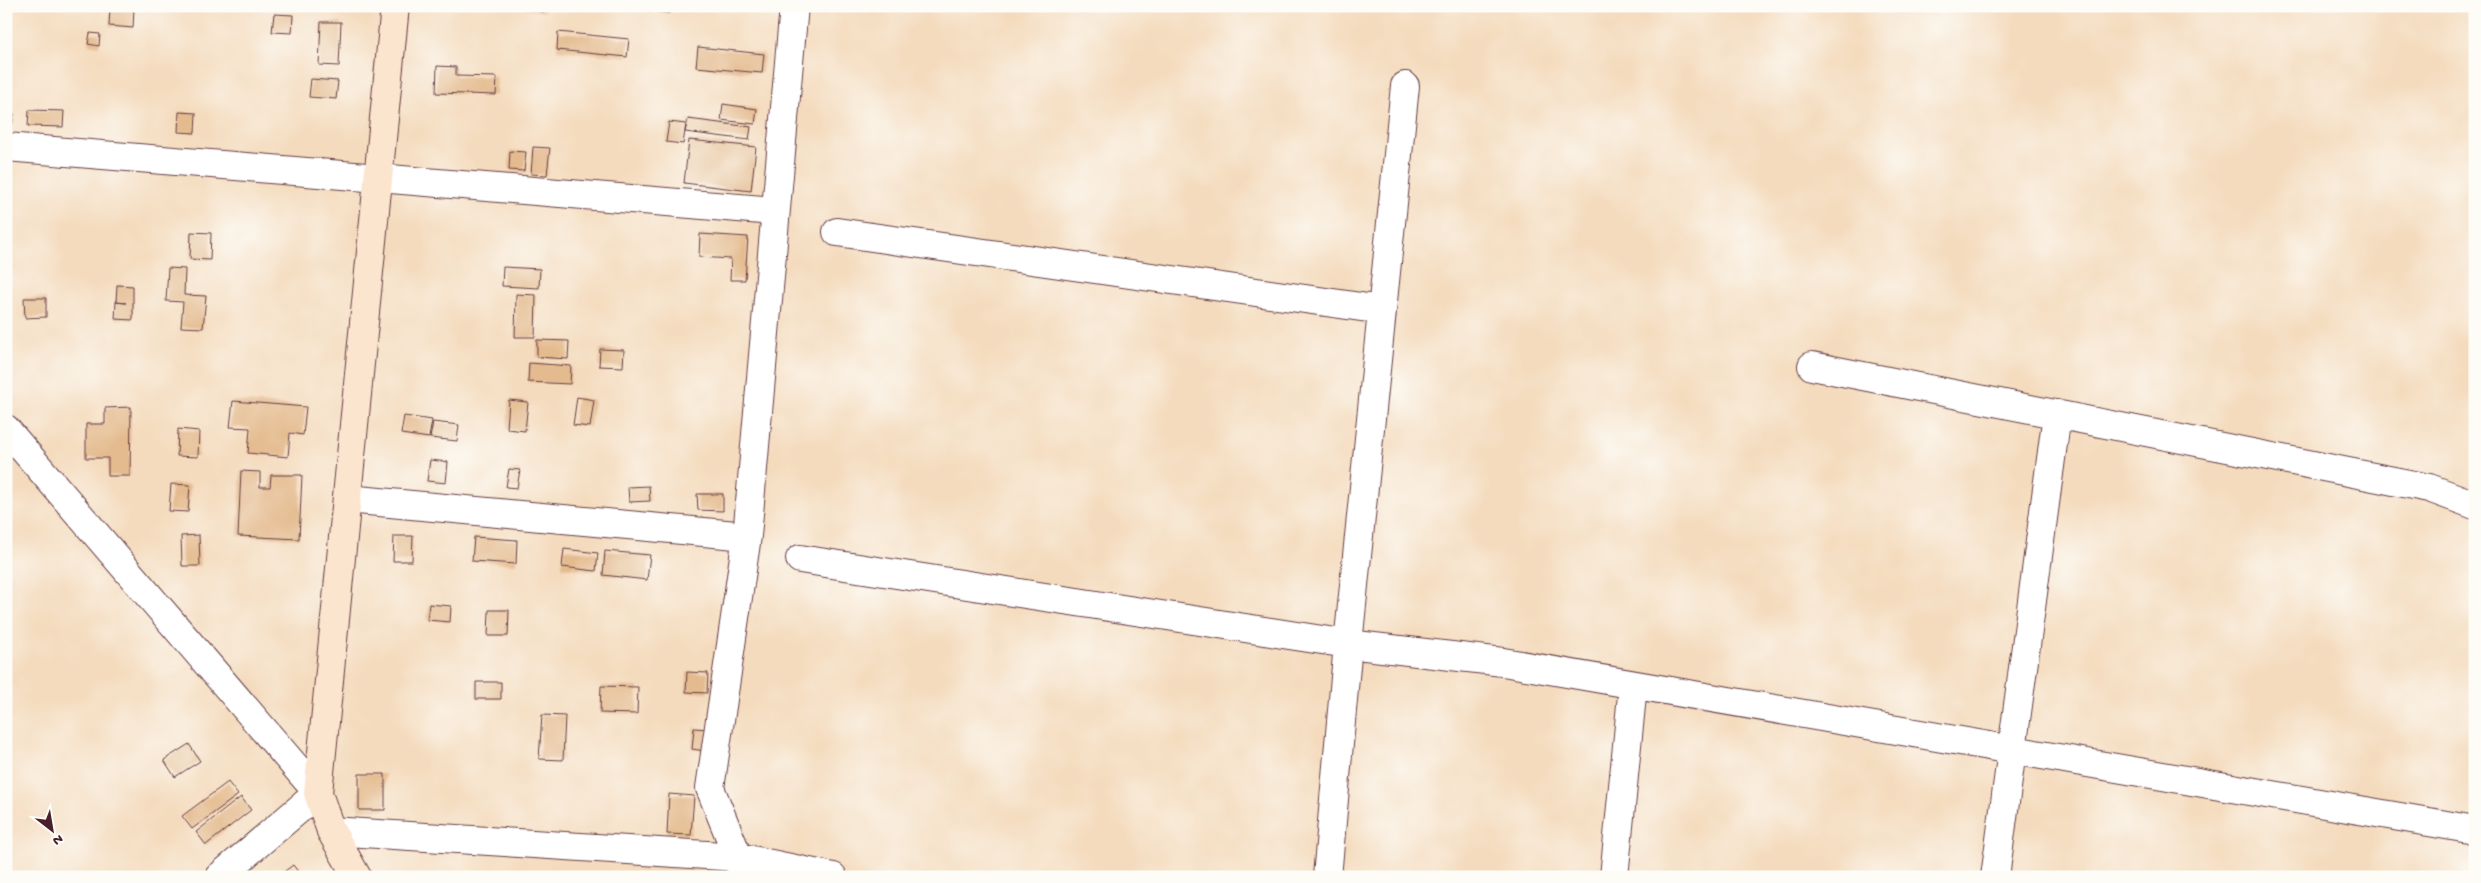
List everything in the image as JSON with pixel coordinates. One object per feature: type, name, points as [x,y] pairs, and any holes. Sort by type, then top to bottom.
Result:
[{"type":"street","points":[[219,877],[318,793],[395,6]]},
{"type":"street","points":[[740,867],[710,788],[747,536],[794,6]]},
{"type":"street","points":[[1327,877],[1348,644],[1405,86]]},
{"type":"street","points":[[6,148],[775,211]]},
{"type":"street","points":[[837,232],[1382,310]]},
{"type":"street","points":[[1812,366],[2429,488],[2475,506]]},
{"type":"street","points":[[1995,877],[2057,414]]},
{"type":"street","points":[[6,429],[318,793],[331,831],[357,877]]},
{"type":"street","points":[[347,499],[747,536]]},
{"type":"street","points":[[800,559],[1348,644],[1503,662],[2475,830]]},
{"type":"street","points":[[1614,877],[1633,685]]},
{"type":"street","points":[[331,831],[833,877]]},
{"type":"building","points":[[512,6],[545,6],[544,12]]},
{"type":"building","points":[[632,6],[670,6],[669,13],[632,9]]},
{"type":"building","points":[[110,8],[134,8],[133,28],[109,26]]},
{"type":"building","points":[[274,14],[293,15],[292,33],[272,32]]},
{"type":"building","points":[[321,22],[341,22],[339,66],[319,65]]},
{"type":"building","points":[[558,32],[629,39],[627,57],[557,50]]},
{"type":"building","points":[[90,33],[100,34],[99,46],[88,44]]},
{"type":"building","points":[[698,47],[764,54],[762,73],[696,67]]},
{"type":"building","points":[[437,66],[456,67],[456,76],[497,77],[496,95],[436,93]]},
{"type":"building","points":[[311,79],[338,81],[336,99],[309,97]]},
{"type":"building","points":[[723,104],[757,109],[755,124],[721,120]]},
{"type":"building","points":[[29,110],[64,111],[63,127],[28,126]]},
{"type":"building","points":[[6,112],[14,114],[12,125],[6,125]]},
{"type":"building","points":[[179,112],[196,113],[195,133],[178,132]]},
{"type":"building","points":[[688,119],[751,127],[749,140],[685,132]]},
{"type":"building","points":[[669,122],[686,124],[683,144],[666,142]]},
{"type":"building","points":[[689,140],[756,147],[751,191],[684,183]]},
{"type":"building","points":[[533,147],[550,148],[547,175],[531,174]]},
{"type":"building","points":[[510,151],[526,152],[524,171],[509,170]]},
{"type":"building","points":[[191,232],[211,233],[210,260],[190,259]]},
{"type":"building","points":[[700,234],[748,237],[745,280],[730,280],[731,259],[699,257]]},
{"type":"building","points":[[503,267],[540,269],[539,288],[502,286]]},
{"type":"building","points":[[168,268],[185,269],[184,295],[206,296],[203,328],[181,327],[183,302],[166,301]]},
{"type":"building","points":[[117,285],[133,286],[133,320],[115,319]]},
{"type":"building","points":[[516,294],[536,295],[535,337],[515,337]]},
{"type":"building","points":[[24,298],[46,298],[46,317],[25,318]]},
{"type":"building","points":[[537,340],[569,341],[568,359],[537,357]]},
{"type":"building","points":[[600,349],[624,350],[623,367],[599,366]]},
{"type":"building","points":[[529,363],[571,366],[570,384],[528,382]]},
{"type":"building","points":[[577,397],[594,400],[590,427],[573,425]]},
{"type":"building","points":[[509,400],[528,402],[525,431],[507,429]]},
{"type":"building","points":[[233,401],[306,407],[303,435],[290,433],[288,457],[248,453],[250,428],[230,427]]},
{"type":"building","points":[[131,407],[130,476],[108,476],[108,458],[86,458],[86,424],[105,424],[105,408]]},
{"type":"building","points":[[404,416],[432,420],[429,438],[401,434]]},
{"type":"building","points":[[433,422],[459,425],[457,441],[430,438]]},
{"type":"building","points":[[178,429],[199,431],[198,457],[177,456]]},
{"type":"building","points":[[430,460],[448,462],[446,483],[427,481]]},
{"type":"building","points":[[509,469],[520,470],[517,488],[506,487]]},
{"type":"building","points":[[241,471],[260,472],[260,487],[270,487],[271,475],[302,475],[299,539],[238,536]]},
{"type":"building","points":[[171,484],[190,485],[188,512],[169,511]]},
{"type":"building","points":[[649,486],[650,501],[629,502],[628,487]]},
{"type":"building","points":[[697,494],[723,494],[723,511],[698,510]]},
{"type":"building","points":[[199,535],[200,566],[182,566],[181,536]]},
{"type":"building","points":[[394,536],[413,536],[412,561],[393,561]]},
{"type":"building","points":[[474,537],[517,540],[516,564],[472,561]]},
{"type":"building","points":[[564,549],[598,553],[596,571],[562,567]]},
{"type":"building","points":[[605,551],[650,555],[647,580],[603,575]]},
{"type":"building","points":[[429,604],[451,606],[450,622],[427,620]]},
{"type":"building","points":[[489,610],[509,610],[508,636],[488,636]]},
{"type":"building","points":[[687,672],[708,673],[707,693],[686,692]]},
{"type":"building","points":[[476,682],[501,682],[501,699],[476,699]]},
{"type":"building","points":[[601,686],[638,687],[637,714],[600,713]]},
{"type":"building","points":[[542,715],[565,716],[563,760],[539,759]]},
{"type":"building","points":[[694,728],[708,729],[705,751],[692,749]]},
{"type":"building","points":[[189,744],[200,761],[175,777],[164,760]]},
{"type":"building","points":[[359,774],[385,774],[385,810],[359,810]]},
{"type":"building","points":[[228,782],[238,795],[192,829],[182,816]]},
{"type":"building","points":[[669,794],[694,796],[691,835],[667,834]]},
{"type":"building","points":[[241,797],[251,810],[206,845],[196,832]]},
{"type":"building","points":[[293,865],[302,877],[277,877]]}]
